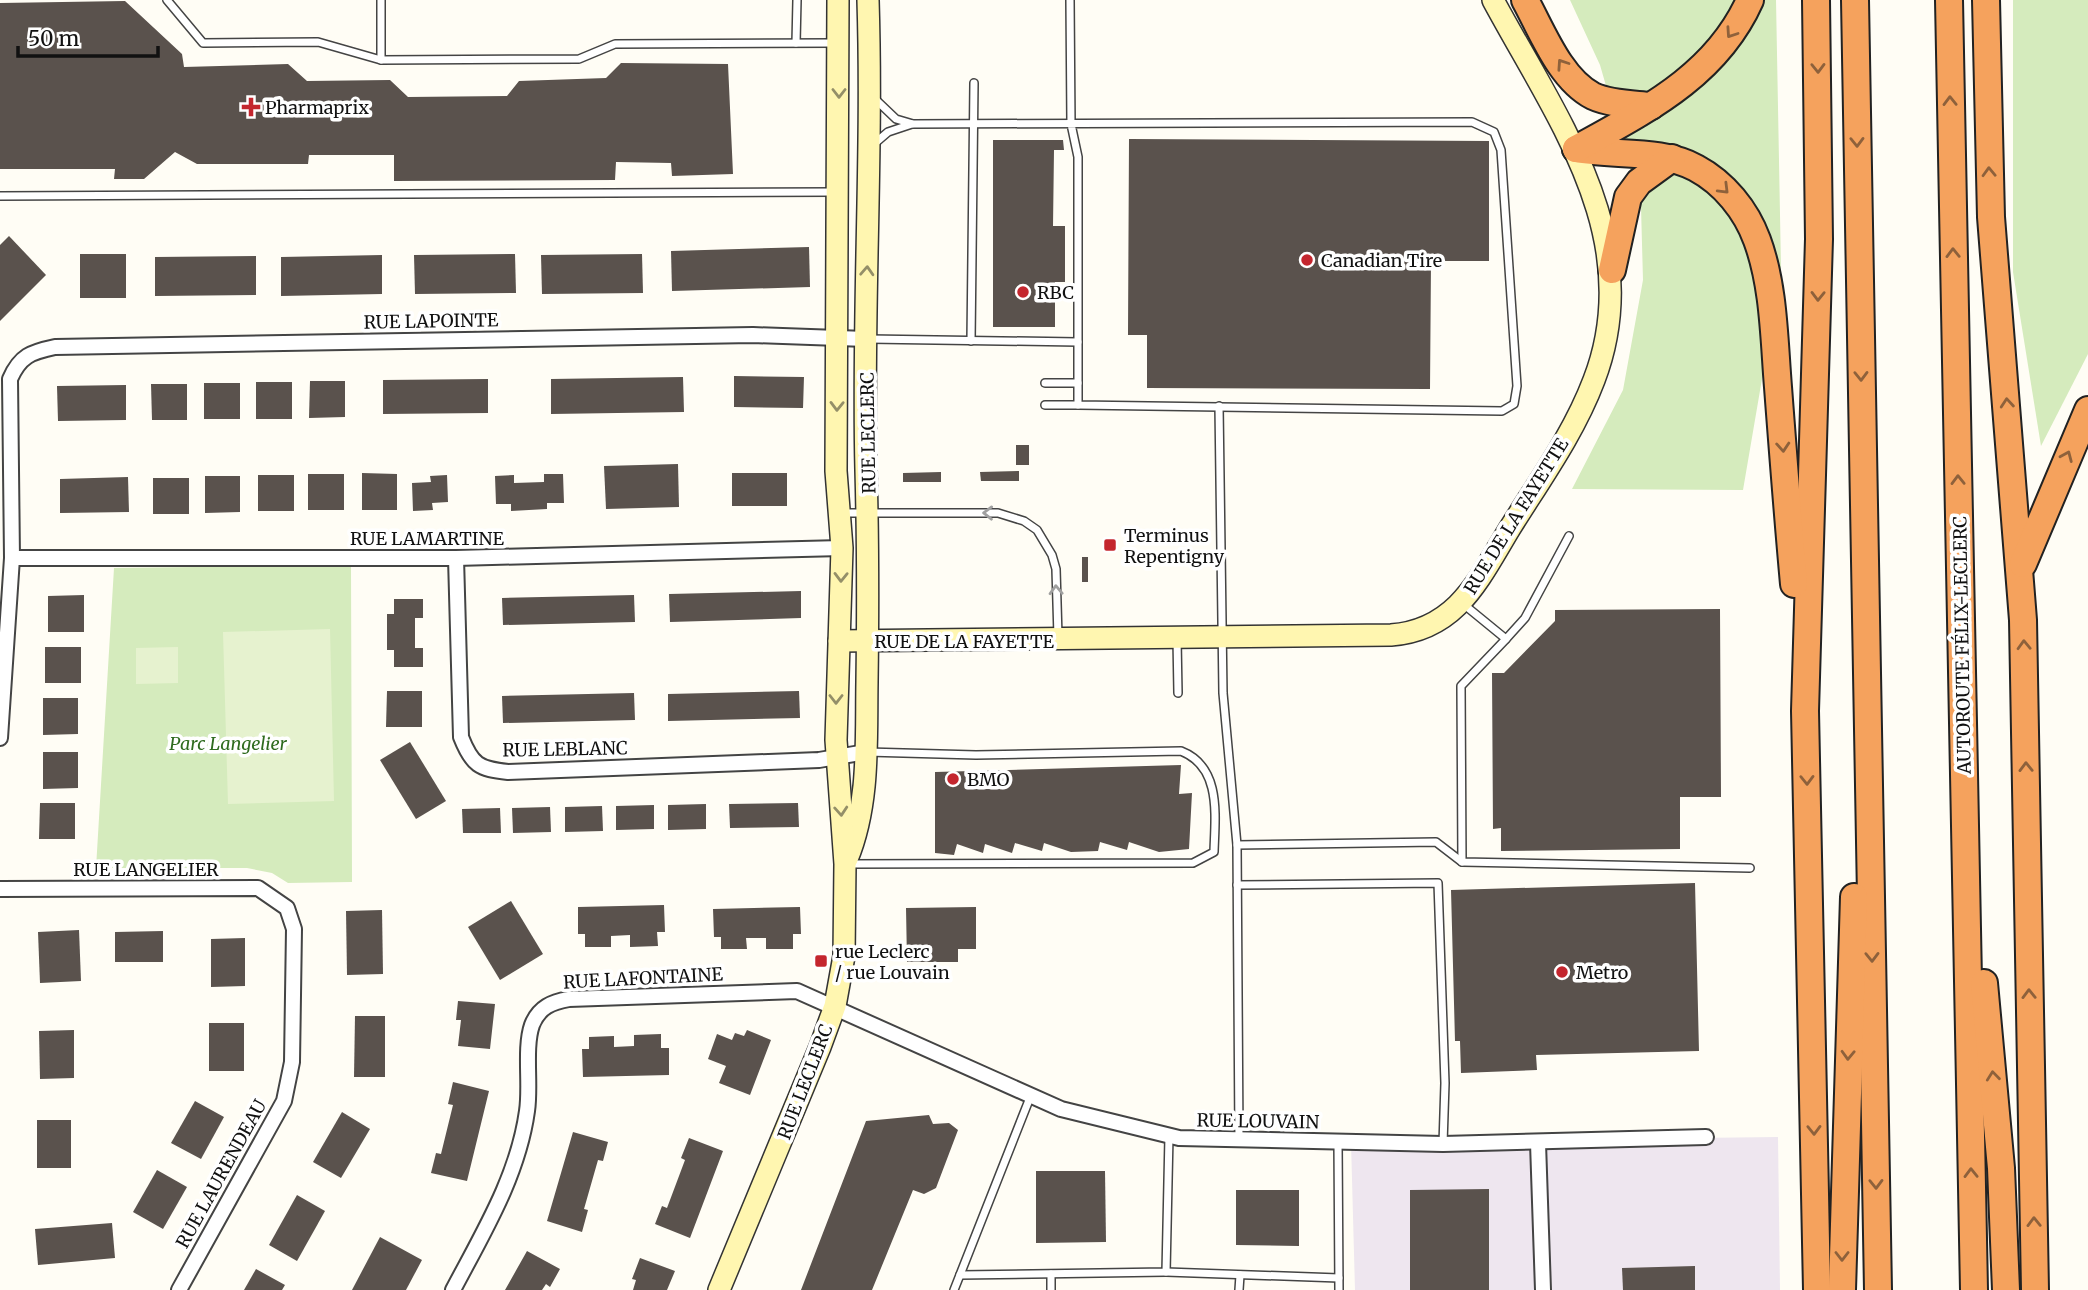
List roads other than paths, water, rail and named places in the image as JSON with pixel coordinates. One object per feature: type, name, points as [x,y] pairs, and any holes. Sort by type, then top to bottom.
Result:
[{"type":"highway","points":[[1525,0],[1556,55],[1578,85],[1602,99],[1651,106]]},
{"type":"highway","points":[[1576,149],[1685,84],[1708,64],[1729,37],[1750,0]]},
{"type":"highway","points":[[1816,0],[1819,239],[1805,711],[1817,1290]]},
{"type":"highway","points":[[1855,0],[1878,1290]]},
{"type":"highway","name":"AUTOROUTE FÉLIX-LECLERC","points":[[1949,0],[1974,1290]]},
{"type":"highway","points":[[1986,0],[1991,216],[2021,569],[2035,1290]]},
{"type":"highway","points":[[1576,149],[1607,155],[1672,158],[1700,169],[1728,192],[1746,217],[1762,258],[1773,322],[1805,711]]},
{"type":"highway","points":[[1612,270],[1628,197],[1639,182],[1672,158]]},
{"type":"highway","points":[[2021,569],[2088,410]]},
{"type":"highway","points":[[1842,1290],[1842,1223],[1866,595]]},
{"type":"highway","points":[[1965,793],[2001,1168],[2006,1290]]},
{"type":"street","name":"RUE LECLERC","points":[[719,1290],[797,1105],[835,1006],[844,956],[845,864],[837,757],[842,548],[836,471],[838,0]]},
{"type":"street","name":"RUE LECLERC","points":[[845,864],[859,832],[866,752],[869,514],[866,339],[871,148],[869,0]]},
{"type":"street","points":[[870,39],[878,0]]},
{"type":"street","name":"RUE DE LA FAYETTE","points":[[839,641],[1177,639],[1406,634],[1438,623],[1461,603],[1565,439],[1587,398],[1608,330],[1612,270],[1576,149],[1493,0]]},
{"type":"street","name":"RUE LAPOINTE","points":[[12,558],[10,379],[18,362],[33,351],[55,347],[754,335],[866,339]]},
{"type":"street","name":"RUE LAMARTINE","points":[[12,558],[456,558],[842,548]]},
{"type":"street","points":[[0,738],[12,558]]},
{"type":"street","name":"RUE LEBLANC","points":[[456,558],[461,737],[470,758],[486,769],[508,772],[837,757],[866,752]]},
{"type":"street","name":"RUE LANGELIER","points":[[0,889],[258,888],[287,908]]},
{"type":"street","name":"RUE LAURENDEAU","points":[[179,1290],[284,1101],[292,1062],[294,929],[287,908]]},
{"type":"street","name":"RUE LAFONTAINE","points":[[453,1290],[500,1200],[519,1148],[527,1111],[531,1027],[541,1010],[569,999],[786,990],[806,993],[835,1006]]},
{"type":"street","name":"RUE LOUVAIN","points":[[835,1006],[1061,1109],[1168,1136],[1239,1142],[1443,1144],[1706,1137]]},
{"type":"street","points":[[1538,1143],[1543,1290]]},
{"type":"lane","points":[[167,0],[173,3],[203,43],[318,42],[381,60],[579,59],[615,44],[838,43]]},
{"type":"lane","points":[[381,0],[381,60]]},
{"type":"lane","points":[[796,43],[797,0]]},
{"type":"lane","points":[[1070,0],[1071,124],[1078,157],[1078,405]]},
{"type":"lane","points":[[971,341],[974,83]]},
{"type":"lane","points":[[869,92],[882,108],[896,119],[913,124],[1472,122],[1494,132],[1501,150],[1517,386],[1514,404],[1502,411],[1045,405]]},
{"type":"lane","points":[[871,148],[888,132],[913,124]]},
{"type":"lane","points":[[0,196],[839,192]]},
{"type":"lane","points":[[866,339],[1078,342]]},
{"type":"lane","points":[[1045,383],[1078,383]]},
{"type":"lane","points":[[1219,406],[1221,638],[1237,845],[1239,1142]]},
{"type":"lane","points":[[839,513],[998,513],[1024,521],[1037,530],[1052,555],[1056,569],[1058,640]]},
{"type":"lane","points":[[1462,862],[1461,686],[1525,618],[1569,537]]},
{"type":"lane","points":[[1461,603],[1506,639]]},
{"type":"lane","points":[[1177,639],[1178,693]]},
{"type":"lane","points":[[845,864],[1193,863],[1214,852],[1212,779],[1195,756],[1181,751],[975,755],[866,752]]},
{"type":"lane","points":[[1237,845],[1436,842],[1462,862],[1750,867]]},
{"type":"lane","points":[[1237,885],[1438,883],[1445,1083],[1443,1144]]},
{"type":"lane","points":[[954,1290],[1031,1095]]},
{"type":"lane","points":[[1166,1272],[1168,1136]]},
{"type":"lane","points":[[1338,1142],[1339,1290]]},
{"type":"lane","points":[[960,1275],[1166,1272],[1339,1278]]},
{"type":"lane","points":[[1051,1274],[1051,1290]]},
{"type":"lane","points":[[1239,1290],[1240,1275]]},
{"type":"place","name":"Pharmaprix","points":[[251,107]]},
{"type":"place","name":"Canadian Tire","points":[[1307,260]]},
{"type":"place","name":"RBC","points":[[1023,292]]},
{"type":"place","name":"Terminus Repentigny","points":[[1110,545]]},
{"type":"place","name":"BMO","points":[[953,779]]},
{"type":"place","name":"rue Leclerc / rue Louvain","points":[[821,961]]},
{"type":"place","name":"Metro","points":[[1562,972]]},
{"type":"park label","name":"Parc Langelier","points":[[228,743]]}]
